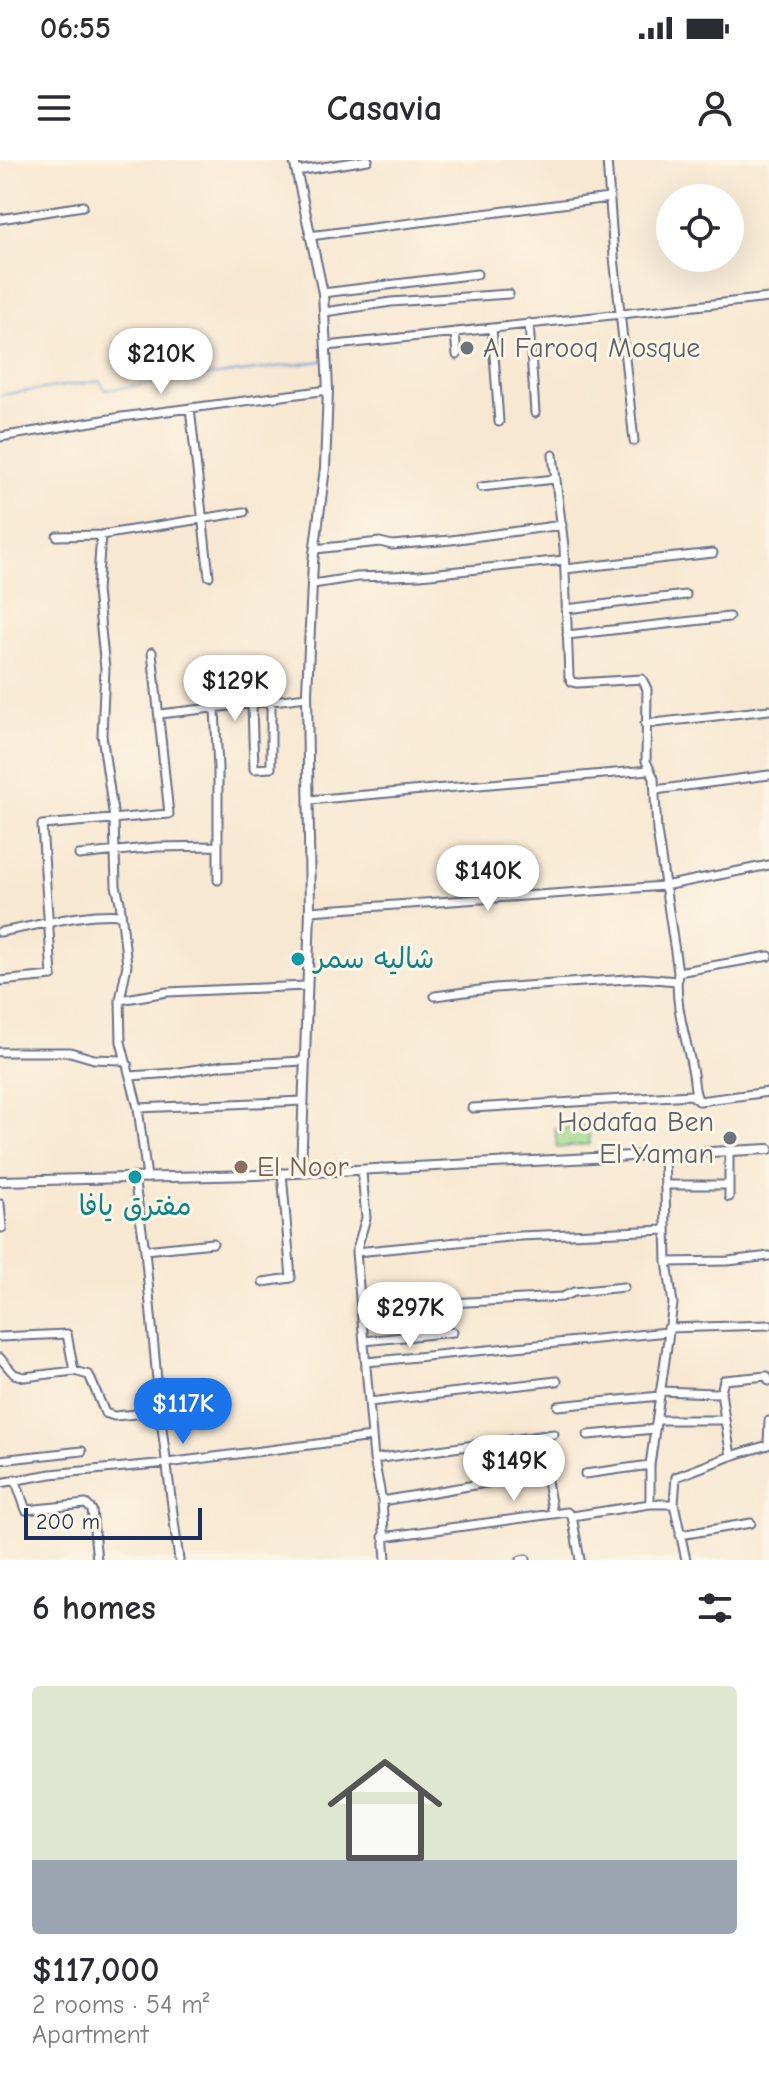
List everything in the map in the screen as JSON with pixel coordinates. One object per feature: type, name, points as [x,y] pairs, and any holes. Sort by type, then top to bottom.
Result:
[{"type":"street","points":[[294,160],[323,293],[328,390],[307,697],[310,911],[301,1172]]},
{"type":"street","points":[[297,171],[368,160]]},
{"type":"street","points":[[607,160],[634,441]]},
{"type":"street","points":[[309,236],[609,198]]},
{"type":"street","points":[[0,219],[83,206]]},
{"type":"street","points":[[323,293],[477,274]]},
{"type":"street","points":[[325,312],[391,302],[509,294]]},
{"type":"street","points":[[327,346],[769,298]]},
{"type":"street","points":[[529,323],[535,413]]},
{"type":"street","points":[[492,328],[499,422]]},
{"type":"street","points":[[455,333],[457,355]]},
{"type":"street","points":[[0,437],[328,390]]},
{"type":"street","points":[[190,408],[209,576]]},
{"type":"street","points":[[553,455],[562,525],[572,682],[642,679],[647,689],[646,761],[654,778],[664,886],[678,972],[677,992],[695,1094],[699,1101]]},
{"type":"street","points":[[481,487],[555,479]]},
{"type":"street","points":[[57,536],[101,535],[244,512]]},
{"type":"street","points":[[315,549],[380,542],[392,545],[451,540],[562,525]]},
{"type":"street","points":[[101,535],[97,591],[105,668],[102,735],[114,819],[116,886],[127,965],[120,1000],[121,1042],[138,1108],[147,1178]]},
{"type":"street","points":[[565,569],[713,553]]},
{"type":"street","points":[[313,584],[357,577],[420,575],[564,560]]},
{"type":"street","points":[[566,609],[686,595]]},
{"type":"street","points":[[567,635],[729,617]]},
{"type":"street","points":[[0,981],[52,976],[42,825],[169,814],[152,652]]},
{"type":"street","points":[[160,714],[307,697]]},
{"type":"street","points":[[252,705],[254,769],[271,768],[271,702]]},
{"type":"street","points":[[215,709],[218,880]]},
{"type":"street","points":[[645,724],[769,710]]},
{"type":"street","points":[[309,800],[649,770]]},
{"type":"street","points":[[655,790],[769,775]]},
{"type":"street","points":[[79,855],[185,845],[217,846]]},
{"type":"street","points":[[310,911],[664,886],[769,865]]},
{"type":"street","points":[[0,932],[106,914],[120,915]]},
{"type":"street","points":[[678,972],[769,956]]},
{"type":"street","points":[[435,996],[495,988],[642,978],[677,981]]},
{"type":"street","points":[[120,1000],[167,992],[306,986]]},
{"type":"street","points":[[0,1052],[70,1052],[94,1059],[121,1060],[128,1065]]},
{"type":"street","points":[[130,1076],[224,1065],[304,1061]]},
{"type":"street","points":[[472,1108],[676,1095],[691,1095],[699,1101],[769,1092]]},
{"type":"street","points":[[138,1108],[303,1101]]},
{"type":"street","points":[[0,1181],[282,1173],[769,1149]]},
{"type":"street","points":[[729,1151],[729,1197]]},
{"type":"street","points":[[650,1504],[650,1465],[673,1304],[667,1262],[664,1154]]},
{"type":"street","points":[[263,1282],[291,1278],[282,1173]]},
{"type":"street","points":[[362,1173],[366,1218],[356,1252],[386,1560]]},
{"type":"street","points":[[134,1178],[145,1250],[160,1412],[179,1560]]},
{"type":"street","points":[[666,1185],[727,1185]]},
{"type":"street","points":[[0,1204],[2,1228]]},
{"type":"street","points":[[356,1252],[520,1236],[666,1230]]},
{"type":"street","points":[[145,1250],[213,1243]]},
{"type":"street","points":[[667,1262],[769,1256]]},
{"type":"street","points":[[717,1261],[718,1273]]},
{"type":"street","points":[[362,1323],[384,1321],[393,1306],[562,1297],[574,1292],[624,1287]]},
{"type":"street","points":[[367,1362],[668,1330],[769,1325]]},
{"type":"street","points":[[364,1341],[453,1332]]},
{"type":"street","points":[[0,1337],[67,1334],[74,1371]]},
{"type":"street","points":[[0,1358],[14,1374],[24,1377],[74,1371],[89,1375],[105,1413],[114,1416],[160,1412]]},
{"type":"street","points":[[731,1456],[721,1392],[724,1380],[767,1376],[769,1381]]},
{"type":"street","points":[[369,1402],[557,1381]]},
{"type":"street","points":[[558,1406],[660,1394],[721,1392]]},
{"type":"street","points":[[588,1435],[656,1425],[725,1420]]},
{"type":"street","points":[[686,1560],[674,1504],[676,1477],[768,1445],[769,1421]]},
{"type":"street","points":[[374,1459],[554,1434]]},
{"type":"street","points":[[0,1483],[372,1437]]},
{"type":"street","points":[[539,1437],[553,1514]]},
{"type":"street","points":[[0,1460],[82,1451]]},
{"type":"street","points":[[585,1474],[650,1465]]},
{"type":"street","points":[[382,1501],[544,1473]]},
{"type":"street","points":[[15,1479],[26,1510],[86,1504],[92,1510],[97,1560]]},
{"type":"street","points":[[572,1516],[650,1504],[674,1504]]},
{"type":"street","points":[[383,1537],[567,1512],[572,1516],[580,1560]]},
{"type":"street","points":[[680,1535],[751,1523]]},
{"type":"green space","points":[[588,1126],[590,1144],[557,1148],[555,1129]]},
{"type":"waterway","points":[[0,395],[100,381],[105,390],[322,361]]},
{"type":"place","name":"Al Farooq Mosque","points":[[467,348]]},
{"type":"place","name":"شاليه سمر","points":[[298,959]]},
{"type":"place","name":"Hodafaa Ben El Yaman","points":[[730,1138]]},
{"type":"place","name":"El Noor","points":[[241,1167]]},
{"type":"place","name":"مفترق يافا","points":[[135,1177]]}]
